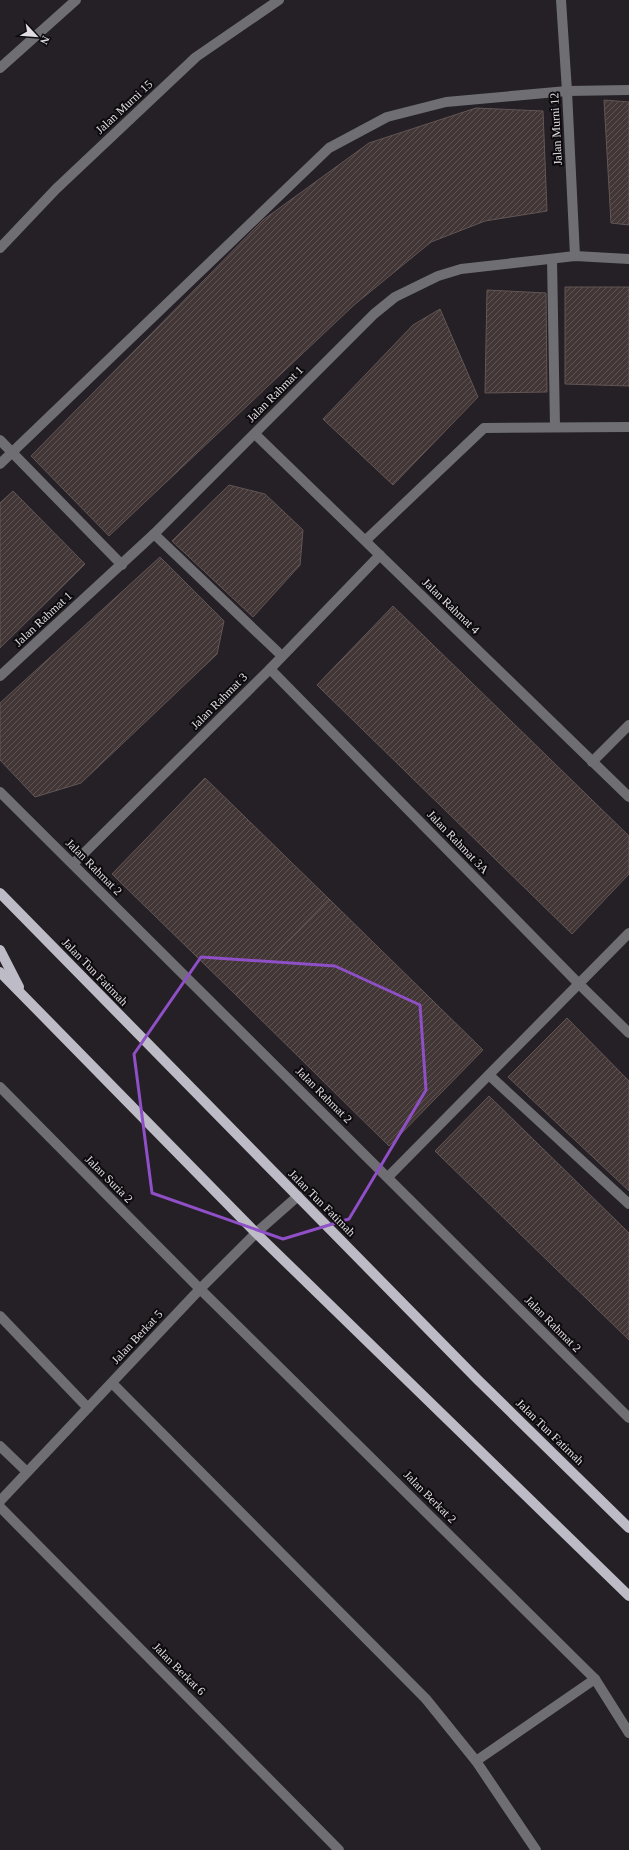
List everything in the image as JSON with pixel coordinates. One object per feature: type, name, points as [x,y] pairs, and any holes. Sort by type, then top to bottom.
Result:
[{"type":"main road","name":"Jalan Tun Fatimah","points":[[0,893],[477,1379],[629,1528]]},
{"type":"main road","points":[[0,950],[24,996]]},
{"type":"main road","points":[[0,972],[256,1233],[629,1596]]},
{"type":"street","points":[[0,68],[76,0]]},
{"type":"street","name":"Jalan Murni 15","points":[[0,248],[56,188],[196,58],[279,0]]},
{"type":"street","name":"Jalan Murni 12","points":[[561,0],[575,256]]},
{"type":"street","points":[[0,464],[329,148],[387,117],[446,102],[567,91],[629,90]]},
{"type":"street","name":"Jalan Rahmat 1","points":[[0,676],[122,565],[374,314],[395,297],[438,276],[461,269],[575,256],[629,259]]},
{"type":"street","points":[[552,258],[555,427]]},
{"type":"street","points":[[366,540],[484,428],[629,427]]},
{"type":"street","name":"Jalan Rahmat 4","points":[[255,434],[366,540],[629,797]]},
{"type":"street","points":[[0,440],[122,565]]},
{"type":"street","points":[[154,534],[282,656]]},
{"type":"street","name":"Jalan Rahmat 3","points":[[73,864],[270,669],[380,555]]},
{"type":"street","name":"Jalan Rahmat 3A","points":[[270,669],[629,1033]]},
{"type":"street","points":[[592,762],[629,725]]},
{"type":"street","name":"Jalan Rahmat 2","points":[[0,792],[629,1418]]},
{"type":"street","points":[[388,1177],[629,933]]},
{"type":"street","points":[[489,1075],[629,1204]]},
{"type":"street","name":"Jalan Suria 2","points":[[0,1087],[200,1289]]},
{"type":"street","name":"Jalan Berkat 5","points":[[0,1501],[200,1289],[256,1233],[298,1196]]},
{"type":"street","name":"Jalan Berkat 2","points":[[200,1289],[595,1679],[629,1733]]},
{"type":"street","points":[[0,1316],[88,1408]]},
{"type":"street","points":[[112,1383],[426,1699],[476,1761],[536,1850]]},
{"type":"street","points":[[0,1446],[27,1472]]},
{"type":"street","name":"Jalan Berkat 6","points":[[0,1507],[339,1850]]},
{"type":"street","points":[[476,1761],[595,1679]]},
{"type":"highlighted area","points":[[201,957],[335,966],[420,1005],[426,1090],[349,1219],[283,1239],[152,1193],[134,1054]]},
{"type":"building","points":[[604,100],[629,102],[629,225],[611,223]]},
{"type":"building","points":[[476,108],[543,111],[547,211],[485,221],[431,242],[354,305],[109,536],[31,456],[263,220],[369,143]]},
{"type":"building","points":[[565,287],[629,287],[629,386],[565,384]]},
{"type":"building","points":[[487,290],[546,293],[547,392],[485,393]]},
{"type":"building","points":[[440,309],[478,397],[393,485],[323,419],[413,325]]},
{"type":"building","points":[[229,485],[265,494],[303,530],[300,565],[253,617],[172,541]]},
{"type":"building","points":[[13,491],[85,564],[0,648],[0,503]]},
{"type":"building","points":[[160,557],[224,621],[217,654],[81,783],[35,797],[0,760],[0,703]]},
{"type":"building","points":[[393,606],[629,836],[629,874],[572,934],[317,685]]},
{"type":"building","points":[[205,778],[329,899],[236,995],[112,874]]},
{"type":"building","points":[[329,899],[483,1050],[389,1146],[236,995]]},
{"type":"building","points":[[567,1018],[629,1081],[629,1191],[508,1077]]},
{"type":"building","points":[[489,1096],[629,1233],[629,1340],[435,1151]]}]
